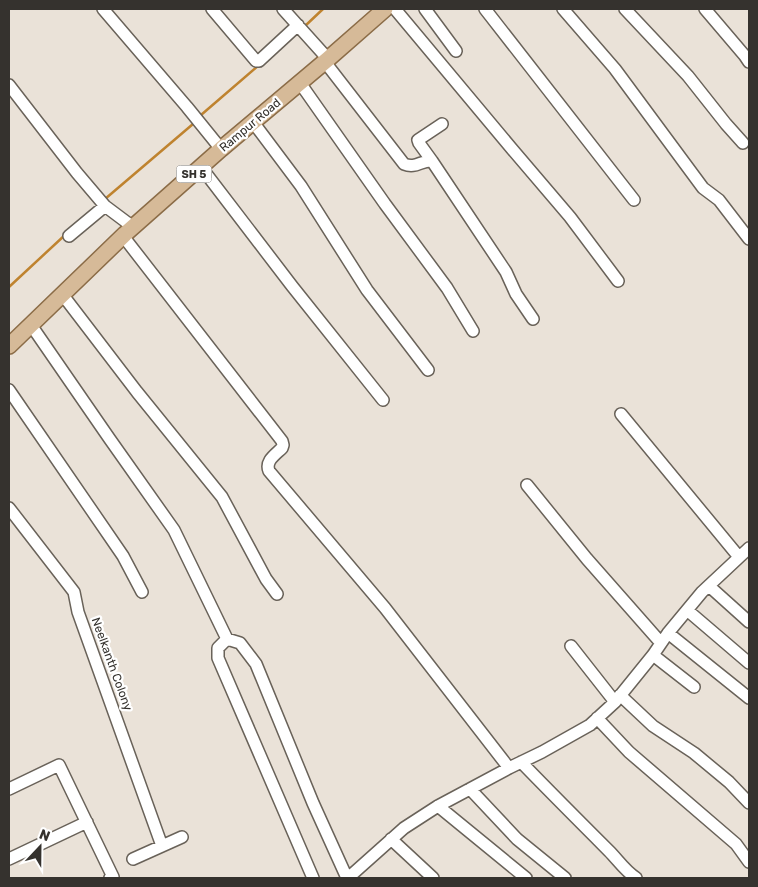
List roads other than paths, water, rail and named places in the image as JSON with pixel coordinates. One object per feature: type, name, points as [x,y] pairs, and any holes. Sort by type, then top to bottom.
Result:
[{"type":"main road","name":"Rampur Road","points":[[9,346],[128,232],[385,9]]},
{"type":"street","points":[[103,9],[187,107],[221,150]]},
{"type":"street","points":[[212,9],[256,61],[298,25]]},
{"type":"street","points":[[284,9],[327,60],[404,164],[413,167],[432,161]]},
{"type":"street","points":[[395,9],[570,217],[618,281]]},
{"type":"street","points":[[425,9],[456,51]]},
{"type":"street","points":[[485,9],[634,200]]},
{"type":"street","points":[[563,9],[615,69],[703,188],[719,200],[749,239]]},
{"type":"street","points":[[625,9],[688,76],[743,143]]},
{"type":"street","points":[[705,9],[749,62]]},
{"type":"street","points":[[300,83],[447,288],[473,331]]},
{"type":"street","points":[[9,85],[102,203],[128,232],[282,441],[282,448],[269,461],[269,471],[385,608],[509,768]]},
{"type":"street","points":[[253,122],[301,186],[367,290],[428,370]]},
{"type":"street","points":[[442,124],[418,140],[419,143],[506,272],[516,294],[533,319]]},
{"type":"street","points":[[201,167],[292,286],[383,400]]},
{"type":"street","points":[[69,236],[102,203]]},
{"type":"street","points":[[62,294],[137,392],[222,497],[266,579],[277,594]]},
{"type":"street","points":[[31,325],[174,530],[227,639],[240,643],[256,664],[313,803],[348,878],[404,828],[438,806],[590,725],[617,698],[654,655],[668,633],[708,586],[749,548]]},
{"type":"street","points":[[9,390],[123,556],[142,592]]},
{"type":"street","points":[[621,414],[739,558]]},
{"type":"street","points":[[527,485],[587,559],[661,643]]},
{"type":"street","name":"Neelkanth Colony","points":[[9,508],[74,592],[78,612],[162,846]]},
{"type":"street","points":[[708,586],[749,622]]},
{"type":"street","points":[[687,610],[749,663]]},
{"type":"street","points":[[668,633],[749,698]]},
{"type":"street","points":[[227,639],[218,648],[218,658],[313,878]]},
{"type":"street","points":[[571,646],[617,698],[653,726],[694,753],[729,782],[749,803]]},
{"type":"street","points":[[654,655],[694,687]]},
{"type":"street","points":[[598,718],[629,752],[736,844],[749,862]]},
{"type":"street","points":[[521,762],[564,808],[611,853],[628,873],[636,878]]},
{"type":"street","points":[[9,789],[59,765],[113,877],[110,878]]},
{"type":"street","points":[[470,789],[517,839],[565,878]]},
{"type":"street","points":[[438,806],[526,878]]},
{"type":"street","points":[[9,859],[87,822]]},
{"type":"street","points":[[133,858],[182,837]]},
{"type":"street","points":[[391,840],[433,878]]},
{"type":"waterway","points":[[305,26],[323,9]]},
{"type":"waterway","points":[[201,115],[259,65]]},
{"type":"waterway","points":[[105,199],[193,124]]},
{"type":"waterway","points":[[9,287],[65,235]]}]
